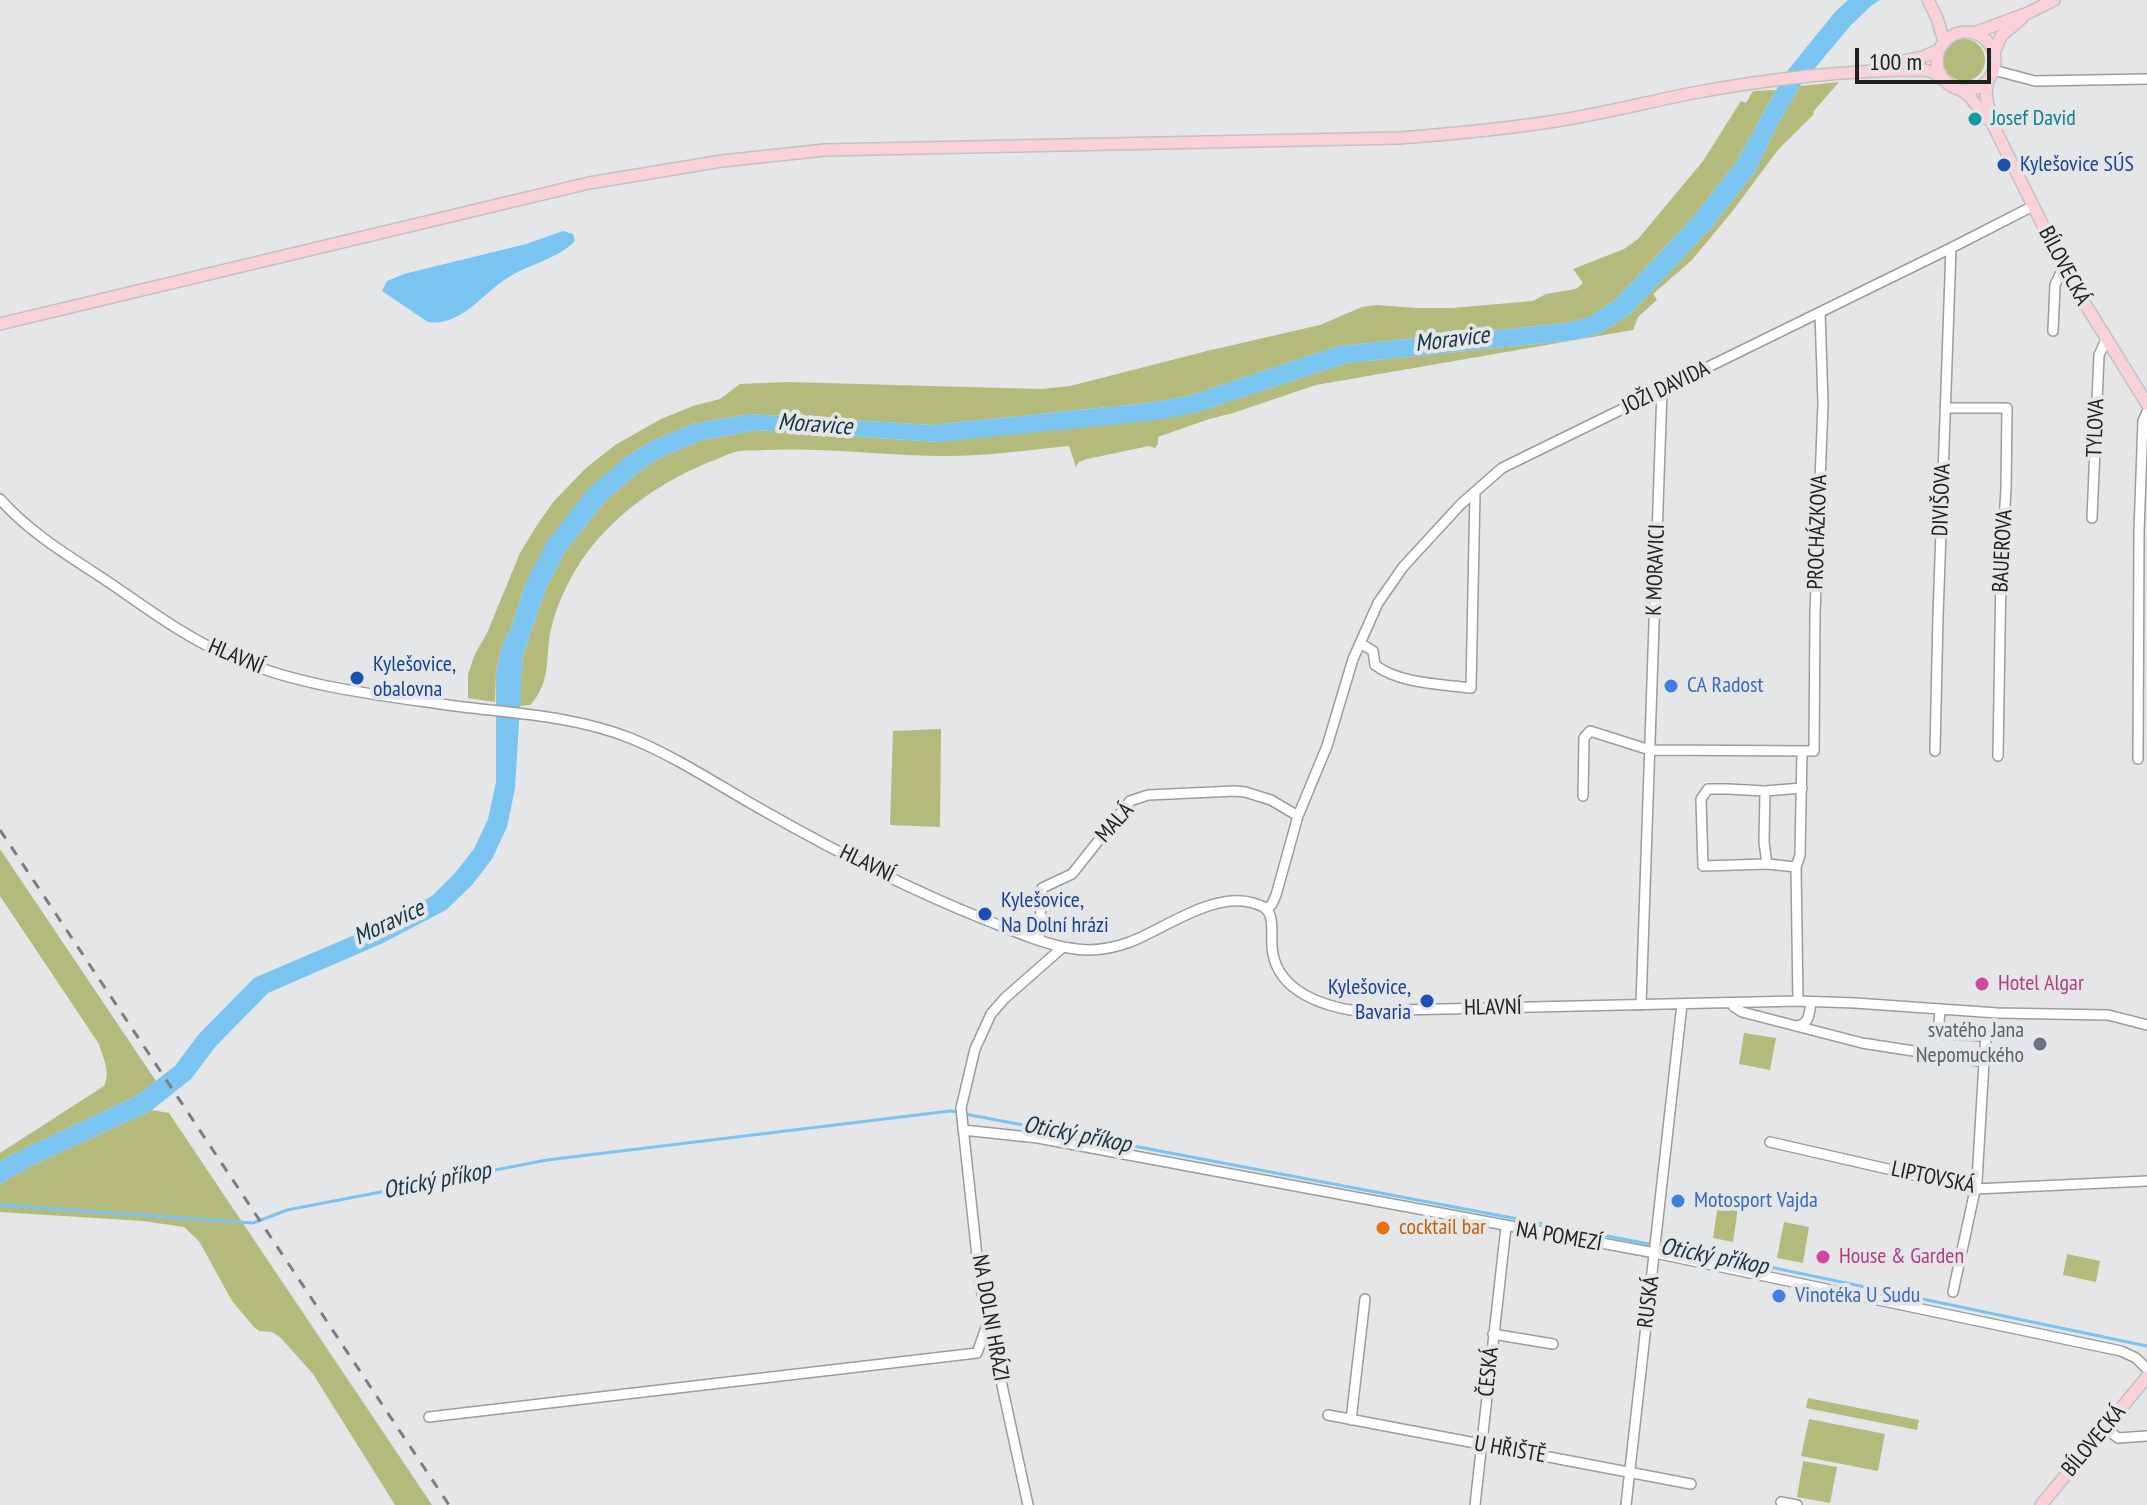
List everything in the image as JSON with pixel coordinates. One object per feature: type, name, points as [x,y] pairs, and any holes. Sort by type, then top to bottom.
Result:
[{"type":"main road","points":[[1928,0],[1937,18],[1941,46],[1937,64],[1942,79]]},
{"type":"main road","points":[[1937,18],[1958,33],[1974,33],[2053,0]]},
{"type":"main road","points":[[1994,53],[2001,36],[2028,13]]},
{"type":"main road","points":[[0,324],[589,183],[722,161],[825,150],[1399,138],[1453,134],[1560,121],[1758,82],[1850,72],[1923,57],[1958,33]]},
{"type":"main road","points":[[1974,33],[1987,41],[1994,53]]},
{"type":"main road","name":"BÍLOVECKÁ","points":[[1992,123],[1986,95],[1994,53]]},
{"type":"main road","name":"BÍLOVECKÁ","points":[[1850,72],[1924,70],[1933,72],[1972,99],[1992,123],[2063,268],[2147,404]]},
{"type":"main road","points":[[1961,90],[1973,89],[1990,75]]},
{"type":"main road","name":"BÍLOVECKÁ","points":[[2041,1505],[2147,1377]]},
{"type":"street","points":[[1990,75],[2035,81],[2147,79]]},
{"type":"street","name":"JOŽI DAVIDA","points":[[1267,909],[1276,895],[1298,816],[1327,746],[1353,659],[1378,603],[1403,567],[1461,504],[1502,468],[2033,206]]},
{"type":"street","name":"DIVIŠOVA","points":[[1935,751],[1951,248]]},
{"type":"street","points":[[2053,331],[2055,285],[2063,268]]},
{"type":"street","name":"PROCHÁZKOVA","points":[[1802,751],[1814,751],[1815,613],[1823,403],[1820,312]]},
{"type":"street","name":"TYLOVA","points":[[2092,518],[2099,355],[2106,340]]},
{"type":"street","name":"K MORAVICI","points":[[1650,750],[1662,390]]},
{"type":"street","name":"BAUEROVA","points":[[1945,408],[2007,408],[1998,756]]},
{"type":"street","points":[[2138,759],[2139,532],[2143,421],[2147,412]]},
{"type":"street","points":[[1360,643],[1373,651],[1375,665],[1385,671],[1410,679],[1471,688],[1475,492]]},
{"type":"street","name":"HLAVNÍ","points":[[0,499],[39,535],[196,640],[228,656],[274,673],[324,685],[597,727],[652,747],[790,826],[959,909],[1063,947],[1093,950],[1118,946],[1198,910],[1225,902],[1246,901],[1267,909],[1271,917],[1272,952],[1280,972],[1289,983],[1305,995],[1356,1011],[1798,1001],[1997,1013],[2108,1015],[2147,1025]]},
{"type":"street","points":[[1583,796],[1584,738],[1590,731],[1650,750],[1802,751],[1800,855],[1796,867],[1798,1001]]},
{"type":"street","points":[[1641,1005],[1650,750]]},
{"type":"street","points":[[1796,867],[1767,864],[1703,866],[1701,799],[1708,789],[1765,791],[1802,788]]},
{"type":"street","name":"MALÁ","points":[[1039,940],[1042,888],[1072,874],[1130,801],[1148,795],[1235,791],[1271,800],[1298,816]]},
{"type":"street","points":[[1765,791],[1767,864]]},
{"type":"street","name":"NA DOLNI HRÁZI","points":[[1028,1505],[980,1284],[961,1108],[975,1049],[991,1014],[1063,947]]},
{"type":"street","points":[[1778,1002],[1780,1018],[1791,1025],[1807,1022],[1811,1002]]},
{"type":"street","name":"HLAVNÍ","points":[[1731,1003],[1742,1012],[1880,1047],[1984,1062]]},
{"type":"street","name":"RUSKÁ","points":[[1626,1505],[1682,1004]]},
{"type":"street","points":[[1940,1010],[1938,1034],[1986,1036],[1977,1181],[1953,1292]]},
{"type":"street","name":"NA POMEZÍ","points":[[962,1125],[1506,1227],[1655,1247],[2121,1351],[2136,1358],[2147,1369]]},
{"type":"street","name":"LIPTOVSKÁ","points":[[1770,1142],[1975,1189],[2147,1181]]},
{"type":"street","name":"ČESKÁ","points":[[1475,1505],[1506,1227]]},
{"type":"street","points":[[1351,1420],[1365,1299]]},
{"type":"street","points":[[429,1417],[977,1353],[988,1322]]},
{"type":"street","name":"ČESKÁ","points":[[1493,1334],[1553,1344]]},
{"type":"street","name":"U HŘIŠTĚ","points":[[1328,1415],[1691,1484]]},
{"type":"street","points":[[2105,1428],[2118,1438],[2147,1436]]},
{"type":"street","points":[[1781,1502],[1797,1505]]},
{"type":"green space","points":[[1964,39],[1979,45],[1985,60],[1979,75],[1964,81],[1949,75],[1943,60],[1949,45]]},
{"type":"green space","points":[[1839,82],[1814,114],[1778,150],[1692,260],[1653,294],[1657,300],[1638,317],[1633,330],[1316,385],[1158,437],[1155,448],[1149,446],[1087,459],[1076,467],[1069,446],[947,456],[787,449],[743,451],[694,469],[642,499],[612,524],[586,554],[566,588],[555,616],[542,687],[530,705],[519,706],[523,655],[545,591],[564,553],[605,501],[641,470],[662,457],[703,440],[757,430],[938,442],[1198,412],[1347,363],[1575,340],[1601,333],[1630,314],[1710,229],[1755,172],[1800,86]]},
{"type":"green space","points":[[1776,90],[1737,161],[1693,217],[1615,300],[1589,317],[1567,323],[1338,346],[1188,396],[1148,403],[931,425],[750,414],[692,424],[650,442],[627,456],[526,582],[502,645],[496,673],[495,702],[468,698],[468,674],[475,654],[487,633],[520,553],[537,525],[554,501],[586,468],[615,445],[661,419],[720,399],[740,384],[787,382],[1041,389],[1070,386],[1320,325],[1362,307],[1452,308],[1533,301],[1546,294],[1576,289],[1583,283],[1573,269],[1624,249],[1638,239],[1703,161],[1741,101],[1746,103],[1753,91]]},
{"type":"green space","points":[[941,729],[940,827],[890,825],[893,731]]},
{"type":"green space","points":[[0,849],[156,1081],[138,1095],[0,1161],[0,1153],[104,1086],[107,1076],[99,1044],[0,896]]},
{"type":"green space","points":[[1744,1033],[1776,1038],[1770,1070],[1739,1064]]},
{"type":"green space","points":[[152,1110],[169,1113],[432,1505],[395,1505],[313,1374],[281,1338],[254,1327],[232,1301],[199,1241],[184,1227],[143,1221],[0,1212],[0,1184],[29,1167]]},
{"type":"green space","points":[[1718,1205],[1738,1208],[1733,1242],[1713,1238]]},
{"type":"green space","points":[[1784,1222],[1809,1227],[1803,1263],[1777,1258]]},
{"type":"green space","points":[[2067,1254],[2100,1261],[2096,1282],[2063,1275]]},
{"type":"green space","points":[[1808,1398],[1919,1420],[1917,1430],[1806,1408]]},
{"type":"green space","points":[[1809,1419],[1885,1434],[1878,1471],[1801,1456]]},
{"type":"green space","points":[[1803,1461],[1837,1467],[1830,1503],[1797,1497]]},
{"type":"water","name":"Moravice","points":[[1848,0],[1880,0],[1851,25],[1800,86],[1755,172],[1710,229],[1630,314],[1601,333],[1575,340],[1347,363],[1198,412],[1157,420],[938,442],[757,430],[703,440],[662,457],[641,470],[605,501],[564,553],[545,591],[523,655],[515,788],[507,827],[492,859],[472,885],[446,910],[383,943],[268,993],[216,1046],[191,1079],[152,1110],[29,1167],[0,1184],[0,1161],[138,1095],[175,1066],[199,1034],[254,978],[371,928],[432,896],[455,873],[474,849],[488,819],[496,782],[496,673],[502,645],[526,582],[546,543],[589,488],[627,456],[650,442],[692,424],[750,414],[931,425],[1148,403],[1188,396],[1338,346],[1567,323],[1589,317],[1615,300],[1693,217],[1737,161],[1785,74]]},
{"type":"water","points":[[563,231],[573,234],[575,241],[568,247],[499,283],[472,307],[451,319],[428,322],[382,291],[387,281],[404,274],[526,244]]},
{"type":"waterway","name":"Otický příkop","points":[[0,1205],[253,1223],[287,1210],[547,1160],[958,1112]]},
{"type":"waterway","name":"Otický příkop","points":[[965,1114],[1765,1266],[2147,1346]]},
{"type":"railway","points":[[0,830],[449,1505]]},
{"type":"place","name":"Josef David","points":[[1975,119]]},
{"type":"place","name":"Kylešovice SÚS","points":[[2004,165]]},
{"type":"place","name":"Kylešovice, obalovna","points":[[357,678]]},
{"type":"place","name":"CA Radost","points":[[1671,686]]},
{"type":"place","name":"Kylešovice, Na Dolní hrázi","points":[[985,914]]},
{"type":"place","name":"Hotel Algar","points":[[1982,984]]},
{"type":"place","name":"Kylešovice, Bavaria","points":[[1427,1001]]},
{"type":"place","name":"svatého Jana Nepomuckého","points":[[2040,1044]]},
{"type":"place","name":"Motosport Vajda","points":[[1678,1201]]},
{"type":"place","name":"cocktail bar","points":[[1383,1228]]},
{"type":"place","name":"House & Garden","points":[[1823,1257]]},
{"type":"place","name":"Vinotéka U Sudu","points":[[1779,1296]]}]
